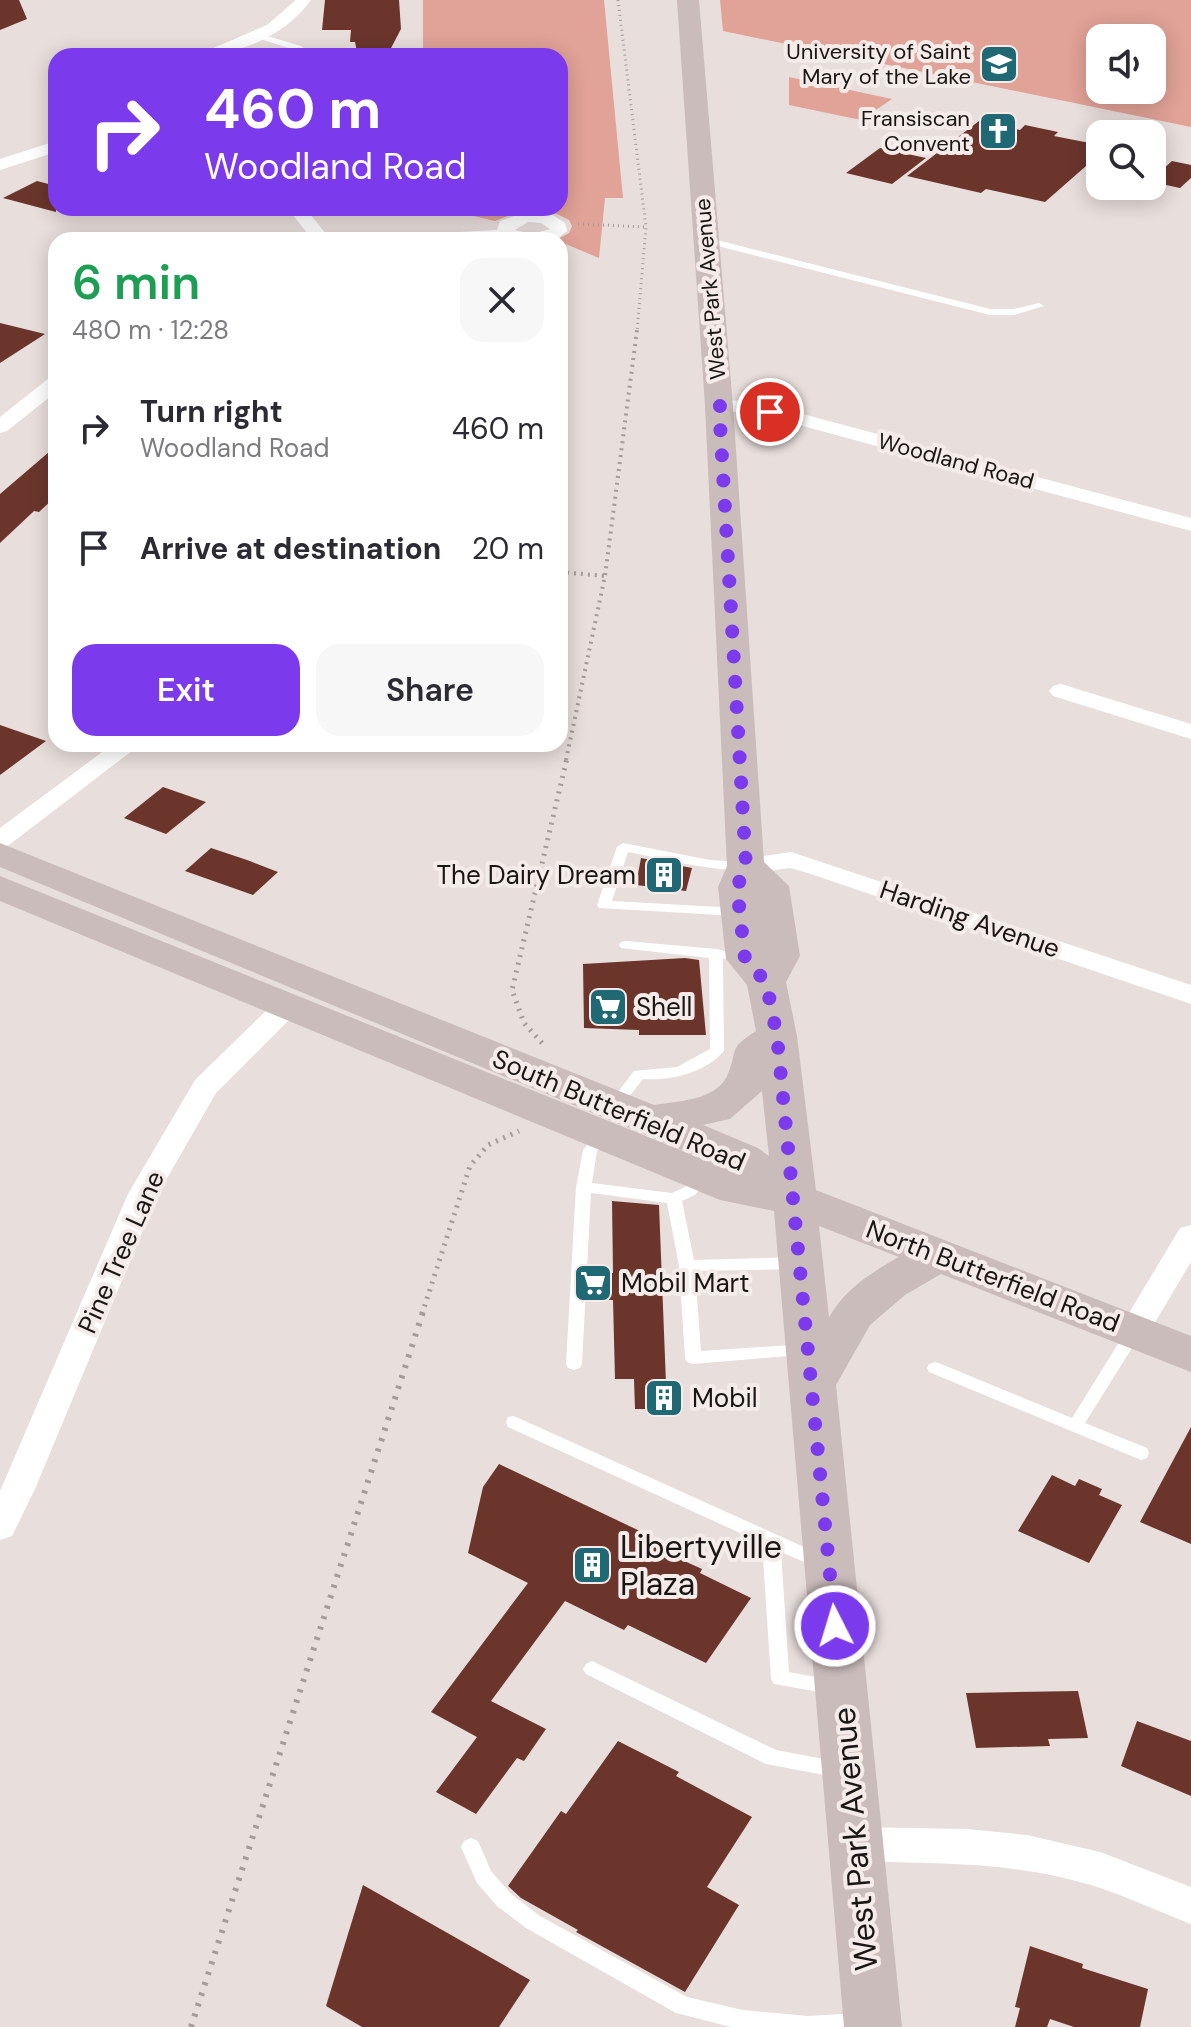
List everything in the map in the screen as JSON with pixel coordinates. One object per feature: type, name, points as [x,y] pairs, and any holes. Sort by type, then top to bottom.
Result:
[{"type":"main road","name":"West Park Avenue","points":[[688,0],[719,406],[746,866],[737,887],[742,965],[777,1036],[873,2024]]},
{"type":"main road","name":"South Butterfield Road","points":[[0,854],[623,1120],[688,1188],[735,1189],[795,1199]]},
{"type":"main road","points":[[742,965],[781,956],[770,886],[746,866]]},
{"type":"main road","name":"South Butterfield Road","points":[[0,887],[286,1007],[743,1158],[795,1199]]},
{"type":"main road","points":[[623,1120],[715,1109],[746,1084],[753,1051],[777,1036]]},
{"type":"main road","name":"North Butterfield Road","points":[[795,1199],[1191,1355]]},
{"type":"main road","points":[[810,1368],[854,1313],[889,1283],[940,1255]]},
{"type":"street","points":[[224,48],[257,35],[292,13],[304,0]]},
{"type":"street","points":[[0,165],[48,149]]},
{"type":"street","points":[[302,216],[316,232]]},
{"type":"street","points":[[507,232],[504,228],[518,219],[536,217],[557,224]]},
{"type":"street","points":[[0,427],[48,388]]},
{"type":"street","name":"Woodland Road","points":[[719,406],[748,407],[792,417],[1191,525]]},
{"type":"street","points":[[1061,691],[1191,732]]},
{"type":"street","points":[[0,840],[118,752]]},
{"type":"street","name":"Harding Avenue","points":[[746,866],[791,860],[820,868],[1191,995]]},
{"type":"street","name":"Pine Tree Lane","points":[[0,1526],[143,1194],[205,1087],[286,1007]]},
{"type":"street","points":[[1134,1331],[1191,1236]]},
{"type":"street","points":[[856,1844],[1003,1849],[1090,1867],[1154,1888],[1191,1906]]},
{"type":"lane","points":[[257,35],[298,48]]},
{"type":"lane","points":[[705,240],[990,312],[1014,312],[1039,306]]},
{"type":"lane","points":[[740,913],[604,905],[623,847],[710,864],[746,866]]},
{"type":"lane","points":[[574,1364],[584,1187],[590,1150],[623,1120],[639,1074],[662,1076],[696,1067],[717,1051],[742,965],[626,945]]},
{"type":"lane","points":[[584,1187],[688,1188],[687,1266],[693,1358],[810,1368]]},
{"type":"lane","points":[[687,1266],[801,1263]]},
{"type":"lane","points":[[1075,1426],[1134,1331]]},
{"type":"lane","points":[[935,1368],[1141,1453]]},
{"type":"lane","points":[[514,1422],[829,1566]]},
{"type":"lane","points":[[771,1540],[780,1679],[841,1687]]},
{"type":"lane","points":[[592,1669],[773,1758],[849,1771]]},
{"type":"lane","points":[[471,1847],[484,1877],[504,1900],[523,1915],[683,2006],[743,2020],[808,2026],[873,2024]]},
{"type":"path","points":[[543,1044],[524,1023],[512,990],[563,776],[605,576],[635,351],[646,227],[618,0]]},
{"type":"path","points":[[557,224],[646,227]]},
{"type":"path","points":[[568,573],[605,576]]},
{"type":"path","points":[[191,2027],[470,1166],[488,1145],[523,1130]]},
{"type":"shaded area","points":[[423,0],[604,0],[623,198],[605,198],[599,258],[568,245],[572,226],[569,220],[561,216],[568,216],[568,48],[423,48]]},
{"type":"shaded area","name":"University of Saint Mary of the Lake","points":[[720,0],[1191,0],[1191,127],[723,31]]},
{"type":"shaded area","points":[[789,77],[892,99],[861,120],[789,105]]},
{"type":"shaded area","points":[[473,216],[508,216],[495,221]]},
{"type":"building","points":[[0,0],[19,0],[27,19],[0,30]]},
{"type":"building","points":[[325,0],[399,0],[401,29],[391,48],[356,48],[355,42],[350,42],[351,30],[322,30]]},
{"type":"building","points":[[979,121],[1020,130],[1025,125],[1058,132],[1054,136],[1086,142],[1086,166],[1045,202],[986,189],[981,193],[907,176]]},
{"type":"building","points":[[880,148],[926,158],[892,184],[846,173]]},
{"type":"building","points":[[1172,161],[1191,165],[1191,178],[1180,188],[1166,185],[1166,166]]},
{"type":"building","points":[[37,181],[48,184],[48,210],[3,198]]},
{"type":"building","points":[[0,323],[45,334],[0,363]]},
{"type":"building","points":[[48,453],[48,504],[39,512],[34,511],[0,543],[0,494]]},
{"type":"building","points":[[0,725],[46,741],[0,775]]},
{"type":"building","points":[[163,787],[206,802],[166,834],[124,818]]},
{"type":"building","points":[[211,848],[278,872],[253,895],[185,871]]},
{"type":"building","name":"The Dairy Dream","points":[[641,858],[692,868],[686,891],[636,885]]},
{"type":"building","points":[[685,958],[699,960],[706,1035],[639,1035],[639,1030],[584,1028],[583,964]]},
{"type":"building","name":"Mobil","points":[[612,1201],[659,1205],[667,1409],[635,1409],[634,1379],[615,1379],[613,1300],[592,1300],[592,1273],[613,1273]]},
{"type":"building","points":[[1191,1427],[1191,1544],[1140,1522]]},
{"type":"building","name":"Libertyville Plaza","points":[[499,1464],[686,1553],[682,1560],[702,1569],[700,1573],[751,1598],[706,1663],[628,1625],[624,1630],[565,1601],[491,1701],[546,1729],[524,1761],[517,1758],[476,1814],[436,1792],[477,1737],[431,1712],[528,1583],[468,1553],[483,1487]]},
{"type":"building","points":[[1052,1475],[1075,1486],[1079,1479],[1102,1489],[1099,1495],[1122,1505],[1089,1563],[1018,1531]]},
{"type":"building","points":[[1078,1691],[1088,1738],[1048,1739],[1050,1746],[976,1748],[966,1693]]},
{"type":"building","points":[[1137,1721],[1191,1741],[1191,1796],[1121,1766]]},
{"type":"building","points":[[618,1741],[679,1772],[676,1776],[752,1817],[707,1887],[739,1905],[685,1992],[576,1932],[578,1930],[521,1898],[508,1886],[561,1811],[566,1814]]},
{"type":"building","points":[[363,1885],[530,1980],[499,2027],[362,2027],[326,2006]]},
{"type":"building","points":[[1030,1946],[1083,1964],[1082,1968],[1148,1989],[1140,2027],[1074,2027],[1050,2019],[1047,2027],[1015,2027],[1020,2008],[1015,2007]]},
{"type":"place","name":"University of Saint Mary of the Lake","points":[[999,64]]},
{"type":"place","name":"Fransiscan Convent","points":[[998,131]]},
{"type":"place","name":"The Dairy Dream","points":[[664,875]]},
{"type":"place","name":"Shell","points":[[608,1007]]},
{"type":"place","name":"Mobil Mart","points":[[593,1283]]},
{"type":"place","name":"Mobil","points":[[664,1398]]},
{"type":"place","name":"Libertyville Plaza","points":[[592,1565]]},
{"type":"route","points":[[770,412],[719,406],[746,866],[737,887],[745,959],[766,982],[777,1036],[835,1626]]}]
